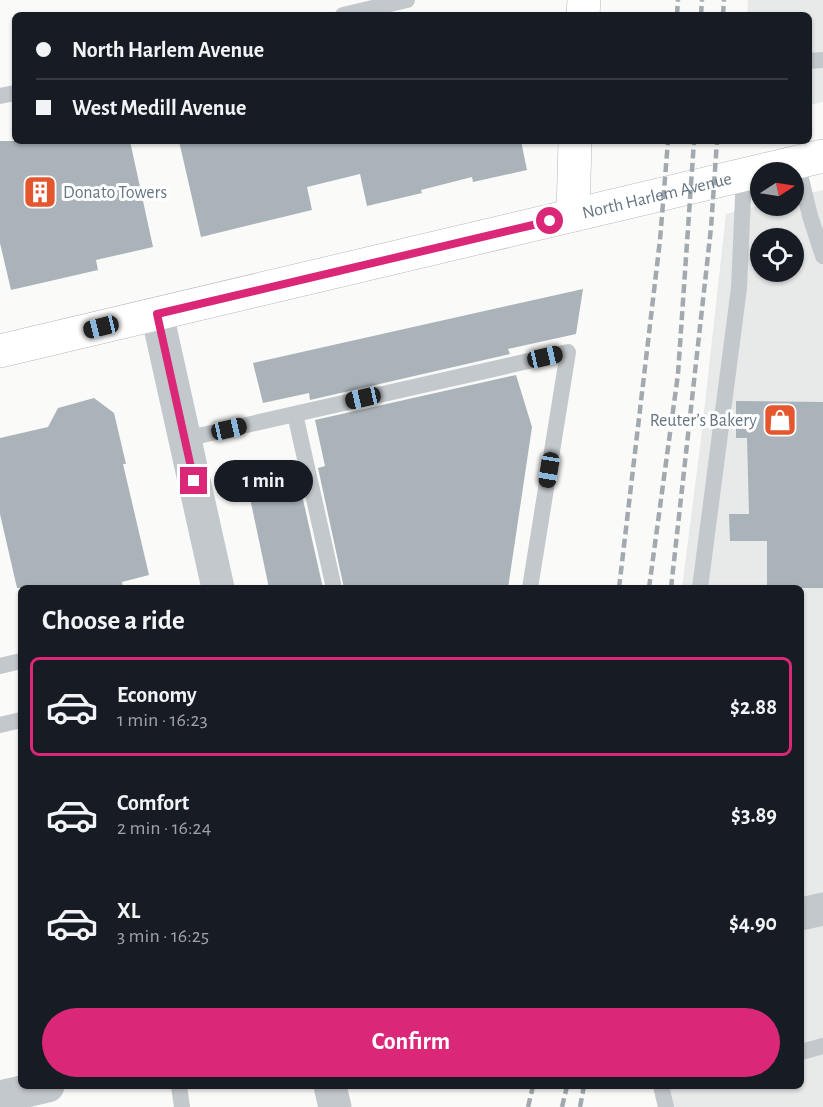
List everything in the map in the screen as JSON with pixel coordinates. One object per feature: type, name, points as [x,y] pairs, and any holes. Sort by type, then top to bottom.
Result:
[{"type":"main road","points":[[573,215],[575,144]]},
{"type":"main road","name":"North Harlem Avenue","points":[[0,351],[810,159]]},
{"type":"street","points":[[157,314],[217,585]]},
{"type":"street","points":[[804,913],[823,909]]},
{"type":"street","points":[[331,1089],[334,1107]]},
{"type":"street","points":[[0,1097],[46,1093]]},
{"type":"lane","points":[[356,12],[407,0]]},
{"type":"lane","points":[[810,159],[810,216],[823,256]]},
{"type":"lane","points":[[700,585],[738,288],[744,174]]},
{"type":"lane","points":[[185,439],[568,352],[530,585]]},
{"type":"lane","points":[[295,414],[333,585]]},
{"type":"lane","points":[[0,666],[18,662]]},
{"type":"lane","points":[[0,725],[18,721]]},
{"type":"lane","points":[[804,1051],[823,1046]]},
{"type":"lane","points":[[179,1089],[182,1107]]},
{"type":"lane","points":[[662,1089],[666,1107]]},
{"type":"shaded area","points":[[748,0],[823,0],[823,102],[812,104],[812,12],[747,12]]},
{"type":"shaded area","points":[[823,190],[823,1107],[662,1107],[658,1089],[804,1089],[804,585],[682,585],[726,214],[750,208],[750,216],[804,216],[804,195]]},
{"type":"building","name":"Donato Towers","points":[[0,141],[12,141],[12,144],[131,144],[153,247],[96,260],[98,270],[11,290],[0,243]]},
{"type":"building","points":[[180,144],[522,144],[527,170],[473,182],[472,177],[421,190],[422,193],[367,206],[360,174],[307,187],[312,210],[201,237]]},
{"type":"building","points":[[583,289],[576,334],[508,349],[510,354],[310,400],[309,393],[263,403],[253,363]]},
{"type":"building","points":[[516,375],[532,427],[508,585],[343,585],[318,468],[325,466],[315,420]]},
{"type":"building","points":[[94,398],[114,413],[126,464],[123,464],[149,575],[122,582],[122,585],[18,585],[17,588],[0,514],[0,438],[48,427],[58,408]]},
{"type":"building","points":[[736,401],[823,402],[823,588],[804,588],[804,585],[767,585],[767,541],[730,541],[729,514],[749,514],[747,438],[736,438]]},
{"type":"building","points":[[297,473],[322,585],[268,585],[247,484]]},
{"type":"railway","points":[[677,12],[678,0]]},
{"type":"railway","points":[[701,12],[702,0]]},
{"type":"railway","points":[[723,12],[724,0]]},
{"type":"railway","points":[[619,585],[660,240],[668,144]]},
{"type":"railway","points":[[649,585],[678,374],[694,144]]},
{"type":"railway","points":[[671,585],[711,228],[717,144]]},
{"type":"railway","points":[[528,1107],[532,1089]]},
{"type":"railway","points":[[562,1107],[566,1089]]},
{"type":"railway","points":[[580,1107],[583,1089]]},
{"type":"place","name":"Donato Towers","points":[[40,192]]},
{"type":"place","name":"Reuter’s Bakery","points":[[780,420]]},
{"type":"route","points":[[194,481],[157,314],[550,221]]}]
